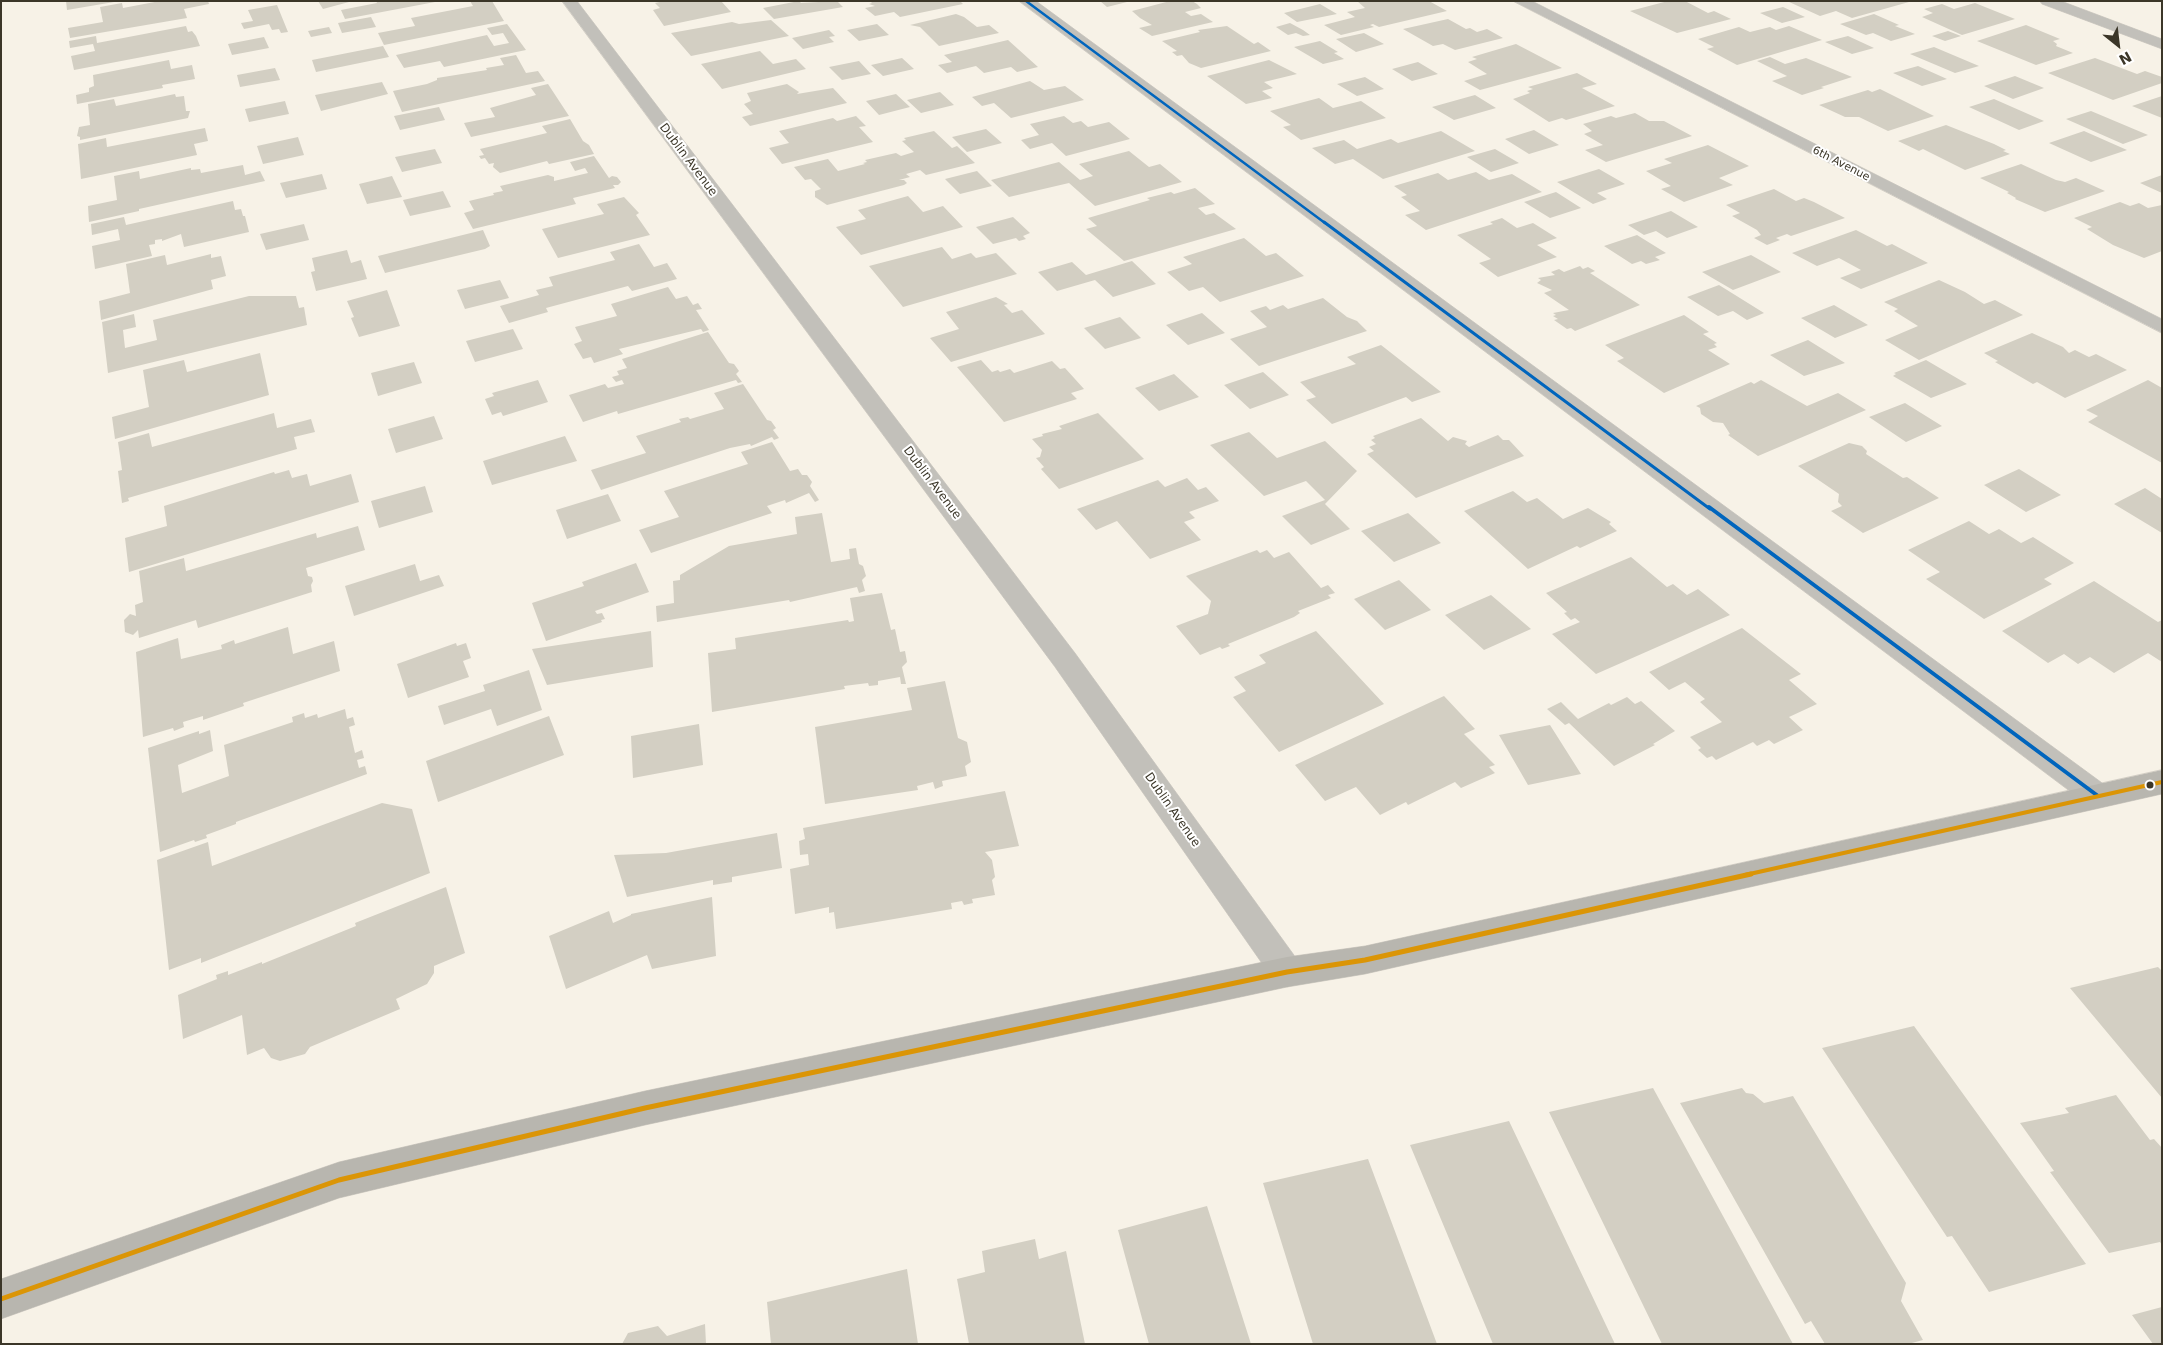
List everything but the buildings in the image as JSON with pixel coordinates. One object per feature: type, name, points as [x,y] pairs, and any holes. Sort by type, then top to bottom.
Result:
[{"type":"main road","points":[[1,1299],[339,1180],[645,1108],[1286,972],[1365,960],[2162,782]]},
{"type":"street","name":"Dublin Avenue","points":[[568,1],[1065,660],[1286,972]]},
{"type":"street","points":[[1026,1],[2098,796]]},
{"type":"street","name":"6th Avenue","points":[[1520,1],[2162,327]]},
{"type":"street","points":[[2047,1],[2162,44]]},
{"type":"transit line","points":[[1026,1],[2098,796]]},
{"type":"transit line","points":[[1,1299],[339,1180],[645,1108],[1287,972],[1365,960],[2162,782]]}]
